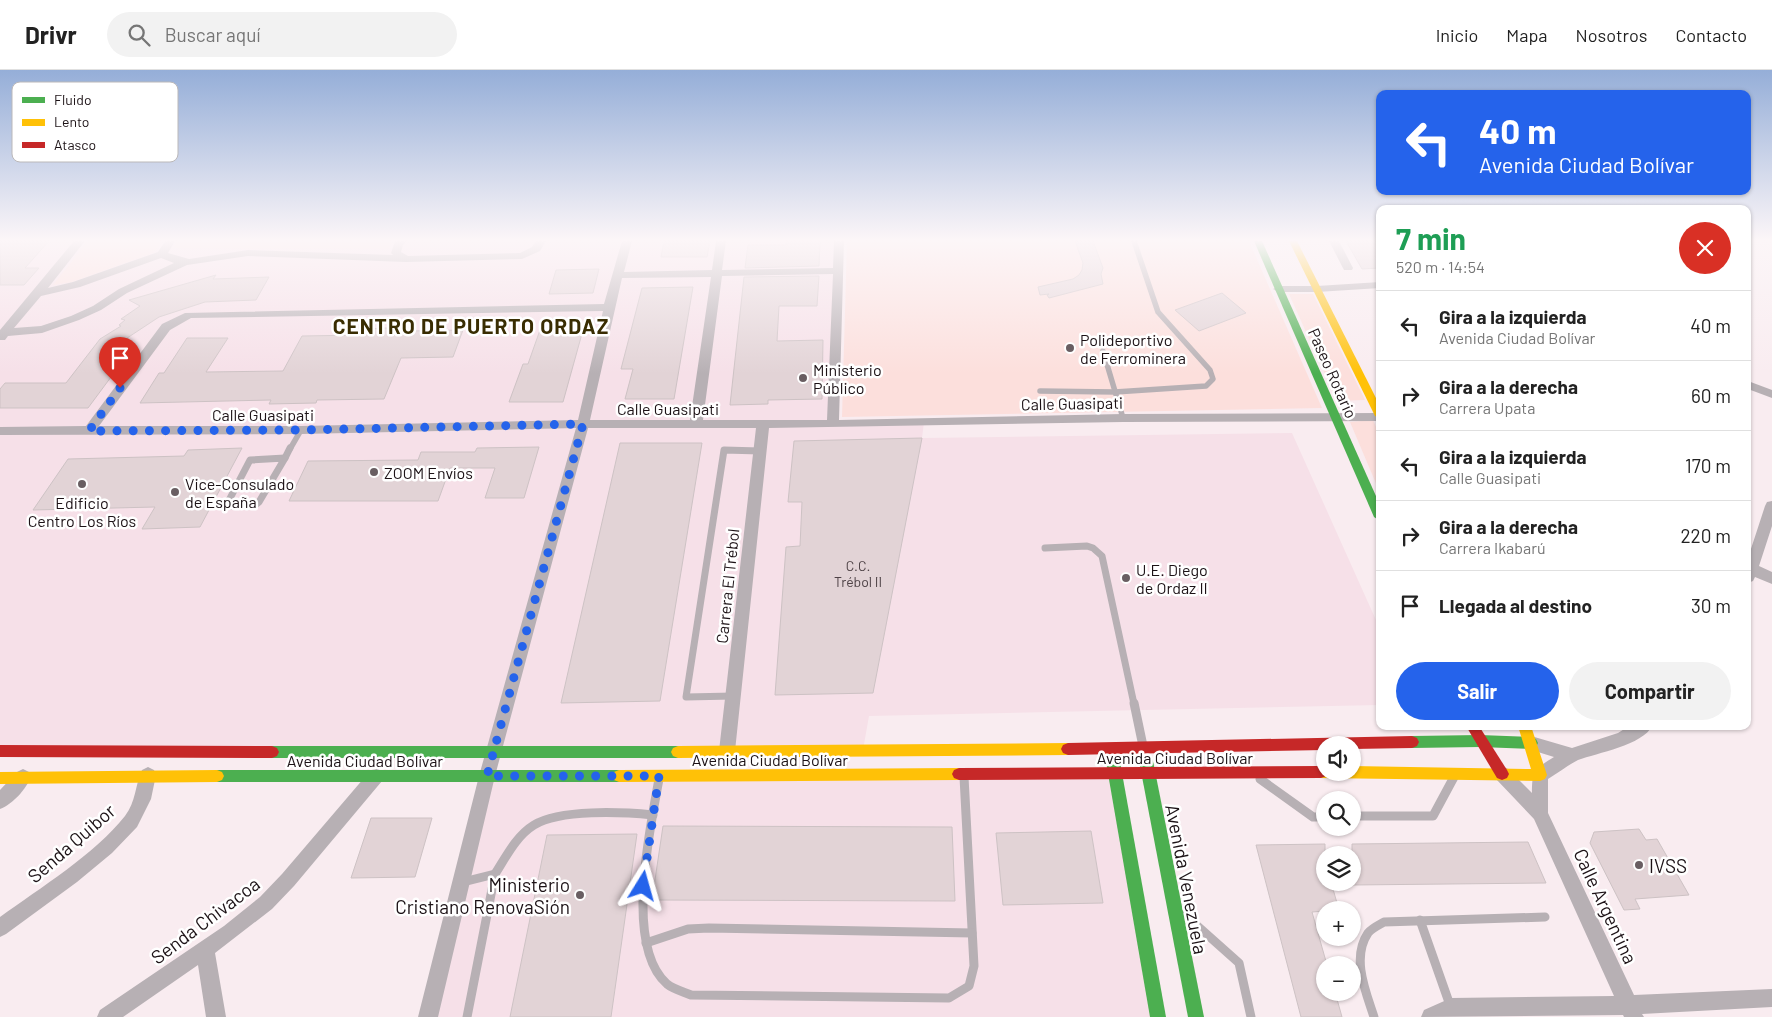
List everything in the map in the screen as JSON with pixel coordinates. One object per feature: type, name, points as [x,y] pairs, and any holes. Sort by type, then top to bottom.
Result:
[{"type":"street","points":[[2,336],[43,285]]},
{"type":"street","points":[[37,293],[78,285]]},
{"type":"street","points":[[2,336],[42,329],[75,318],[97,308],[135,285]]},
{"type":"street","points":[[428,1017],[487,776],[583,424],[614,285]]},
{"type":"street","points":[[696,424],[715,285]]},
{"type":"street","points":[[833,424],[837,285]]},
{"type":"street","name":"Paseo Rotario","points":[[1276,285],[1376,508]]},
{"type":"street","name":"Paseo Rotario","points":[[1315,285],[1376,408]]},
{"type":"street","points":[[1278,289],[1376,285]]},
{"type":"street","points":[[89,431],[166,327],[180,318],[198,314],[609,307]]},
{"type":"street","points":[[1751,386],[1772,394]]},
{"type":"street","points":[[1335,416],[1376,416]]},
{"type":"street","name":"Calle Guasipati","points":[[0,431],[301,430],[583,424],[833,424],[1335,416]]},
{"type":"street","name":"Carrera El Trébol","points":[[727,751],[763,424]]},
{"type":"street","points":[[1751,563],[1772,506]]},
{"type":"street","points":[[1751,572],[1772,578]]},
{"type":"street","points":[[1474,730],[1502,774]]},
{"type":"street","points":[[1526,730],[1540,775],[1572,755],[1622,739],[1637,730]]},
{"type":"street","name":"Avenida Ciudad Bolívar","points":[[0,751],[494,753],[1110,749],[1480,741],[1531,743]]},
{"type":"street","points":[[1531,743],[1572,755]]},
{"type":"street","name":"Avenida Venezuela","points":[[1143,747],[1196,1017]]},
{"type":"street","points":[[1110,749],[1158,1017]]},
{"type":"street","name":"Avenida Ciudad Bolívar","points":[[0,778],[148,775],[659,776],[1148,772],[1540,775]]},
{"type":"street","name":"Calle Argentina","points":[[1502,774],[1540,813],[1631,1011]]},
{"type":"street","name":"Senda Quibor","points":[[0,928],[71,876],[106,847],[132,821],[143,799],[148,775]]},
{"type":"street","name":"Calle Argentina","points":[[1540,775],[1540,813]]},
{"type":"street","name":"Senda Chivacoa","points":[[107,1017],[205,950],[266,903],[288,880],[376,776]]},
{"type":"street","points":[[0,801],[16,787],[22,777]]},
{"type":"street","points":[[205,950],[216,1017]]},
{"type":"street","points":[[1431,1017],[1451,1008],[1631,1011],[1772,998]]},
{"type":"lane","points":[[1040,392],[1115,392],[1206,386],[1213,379],[1210,370],[1158,312],[1149,285]]},
{"type":"lane","points":[[1103,351],[1123,418]]},
{"type":"lane","points":[[286,458],[250,460],[226,506],[257,504],[286,458],[301,430]]},
{"type":"lane","points":[[733,696],[686,698],[724,450],[760,451]]},
{"type":"lane","points":[[1045,548],[1087,546],[1097,550],[1102,556],[1143,747]]},
{"type":"lane","points":[[1251,773],[1313,817],[1316,817]]},
{"type":"lane","points":[[659,776],[642,904],[646,943],[657,973],[671,989],[691,995],[949,998],[963,991],[972,980],[974,966],[964,774]]},
{"type":"lane","points":[[1361,816],[1433,816],[1456,774]]},
{"type":"lane","points":[[467,1017],[495,874],[518,840],[534,825],[560,817],[637,813],[653,814]]},
{"type":"lane","points":[[461,883],[495,874]]},
{"type":"lane","points":[[1174,905],[1239,963],[1252,1017]]},
{"type":"lane","points":[[1374,1017],[1360,973],[1362,949],[1368,932],[1384,922],[1545,917]]},
{"type":"lane","points":[[1420,920],[1451,1008]]},
{"type":"lane","points":[[646,943],[688,929],[709,928],[972,933]]},
{"type":"shaded area","points":[[0,285],[838,285],[833,424],[924,422],[922,438],[1292,433],[1376,620],[1376,705],[869,716],[863,750],[0,751]]},
{"type":"shaded area","name":"Polideportivo de Ferrominera","points":[[846,285],[1268,285],[1322,408],[842,417]]},
{"type":"shaded area","points":[[1289,294],[1313,294],[1365,400],[1337,401]]},
{"type":"shaded area","points":[[1373,420],[1376,427],[1376,484],[1350,422]]},
{"type":"shaded area","points":[[1115,773],[1158,1017],[428,1017],[487,776]]},
{"type":"building","points":[[181,285],[264,285],[256,300],[205,302],[159,317],[115,346],[134,346],[88,408],[0,408],[0,389],[5,383],[66,383],[100,339],[121,326],[119,325],[125,320],[121,319],[140,306],[129,300]]},
{"type":"building","points":[[552,285],[595,285],[593,293],[549,294]]},
{"type":"building","points":[[743,285],[818,285],[817,306],[779,306],[777,341],[823,340],[822,399],[768,400],[768,404],[730,405]]},
{"type":"building","points":[[1046,285],[1098,285],[1049,298],[1047,295],[1049,294],[1040,295],[1038,287]]},
{"type":"building","points":[[693,287],[674,399],[625,399],[633,369],[621,369],[642,288]]},
{"type":"building","points":[[1222,293],[1246,313],[1199,331],[1175,310]]},
{"type":"building","points":[[410,327],[409,331],[463,330],[453,357],[401,358],[384,399],[317,400],[316,403],[269,404],[271,400],[140,403],[159,373],[164,373],[187,338],[228,338],[206,372],[283,371],[302,336],[361,335],[364,329]]},
{"type":"building","points":[[540,330],[583,330],[563,402],[509,402],[523,364],[528,364]]},
{"type":"building","name":"C.C. Trébol II","points":[[922,438],[873,693],[775,695],[786,547],[800,546],[802,502],[788,502],[794,441]]},
{"type":"building","points":[[620,443],[702,443],[660,701],[561,703]]},
{"type":"building","points":[[539,447],[524,498],[485,498],[495,468],[450,468],[438,501],[289,501],[308,461],[418,460],[421,452],[475,452],[477,448]]},
{"type":"building","points":[[242,448],[200,527],[142,529],[155,507],[33,510],[68,459],[184,456],[188,450]]},
{"type":"building","points":[[371,818],[432,818],[415,877],[351,878]]},
{"type":"building","points":[[663,826],[952,827],[955,901],[652,900]]},
{"type":"building","points":[[1639,829],[1646,840],[1657,839],[1689,895],[1635,899],[1640,909],[1624,910],[1590,843],[1594,832]]},
{"type":"building","points":[[1091,831],[1103,903],[1003,905],[996,833]]},
{"type":"building","points":[[637,834],[611,1017],[510,1017],[547,835]]},
{"type":"building","points":[[1528,842],[1546,883],[1361,885],[1361,846],[1352,846],[1352,844]]},
{"type":"building","points":[[1325,844],[1325,846],[1316,846],[1316,891],[1334,891],[1336,901],[1316,901],[1316,912],[1312,912],[1316,926],[1316,946],[1322,946],[1324,956],[1316,956],[1316,1001],[1338,1001],[1342,1017],[1301,1017],[1256,845]]},
{"type":"traffic: fast","points":[[1278,285],[1376,508]]},
{"type":"traffic: fast","points":[[1412,742],[1480,741],[1531,743]]},
{"type":"traffic: fast","points":[[272,752],[678,752]]},
{"type":"traffic: fast","points":[[1146,761],[1196,1017]]},
{"type":"traffic: fast","points":[[1113,762],[1158,1017]]},
{"type":"traffic: fast","points":[[217,776],[619,776]]},
{"type":"traffic: slow","points":[[1315,285],[1376,408]]},
{"type":"traffic: slow","points":[[1361,773],[1540,775],[1525,730]]},
{"type":"traffic: slow","points":[[678,752],[1068,749]]},
{"type":"traffic: slow","points":[[619,776],[959,774]]},
{"type":"traffic: slow","points":[[0,778],[217,776]]},
{"type":"traffic: jam","points":[[1474,730],[1502,774]]},
{"type":"traffic: jam","points":[[1068,749],[1412,742]]},
{"type":"traffic: jam","points":[[0,751],[272,752]]},
{"type":"traffic: jam","points":[[959,774],[1316,772]]},
{"type":"place","name":"Polideportivo de Ferrominera","points":[[1070,348]]},
{"type":"place","name":"Ministerio Público","points":[[803,378]]},
{"type":"place","name":"ZOOM Envíos","points":[[374,472]]},
{"type":"place","name":"Edificio Centro Los Ríos","points":[[82,484]]},
{"type":"place","name":"Vice-Consulado de España","points":[[175,492]]},
{"type":"place","name":"U.E. Diego de Ordaz II","points":[[1126,578]]},
{"type":"place","name":"IVSS","points":[[1639,865]]},
{"type":"place","name":"Ministerio Cristiano RenovaSión","points":[[580,895]]},
{"type":"district","name":"CENTRO DE PUERTO ORDAZ","points":[[471,325]]},
{"type":"route","points":[[120,388],[89,431],[301,430],[583,424],[487,776],[659,776],[643,886]]}]
